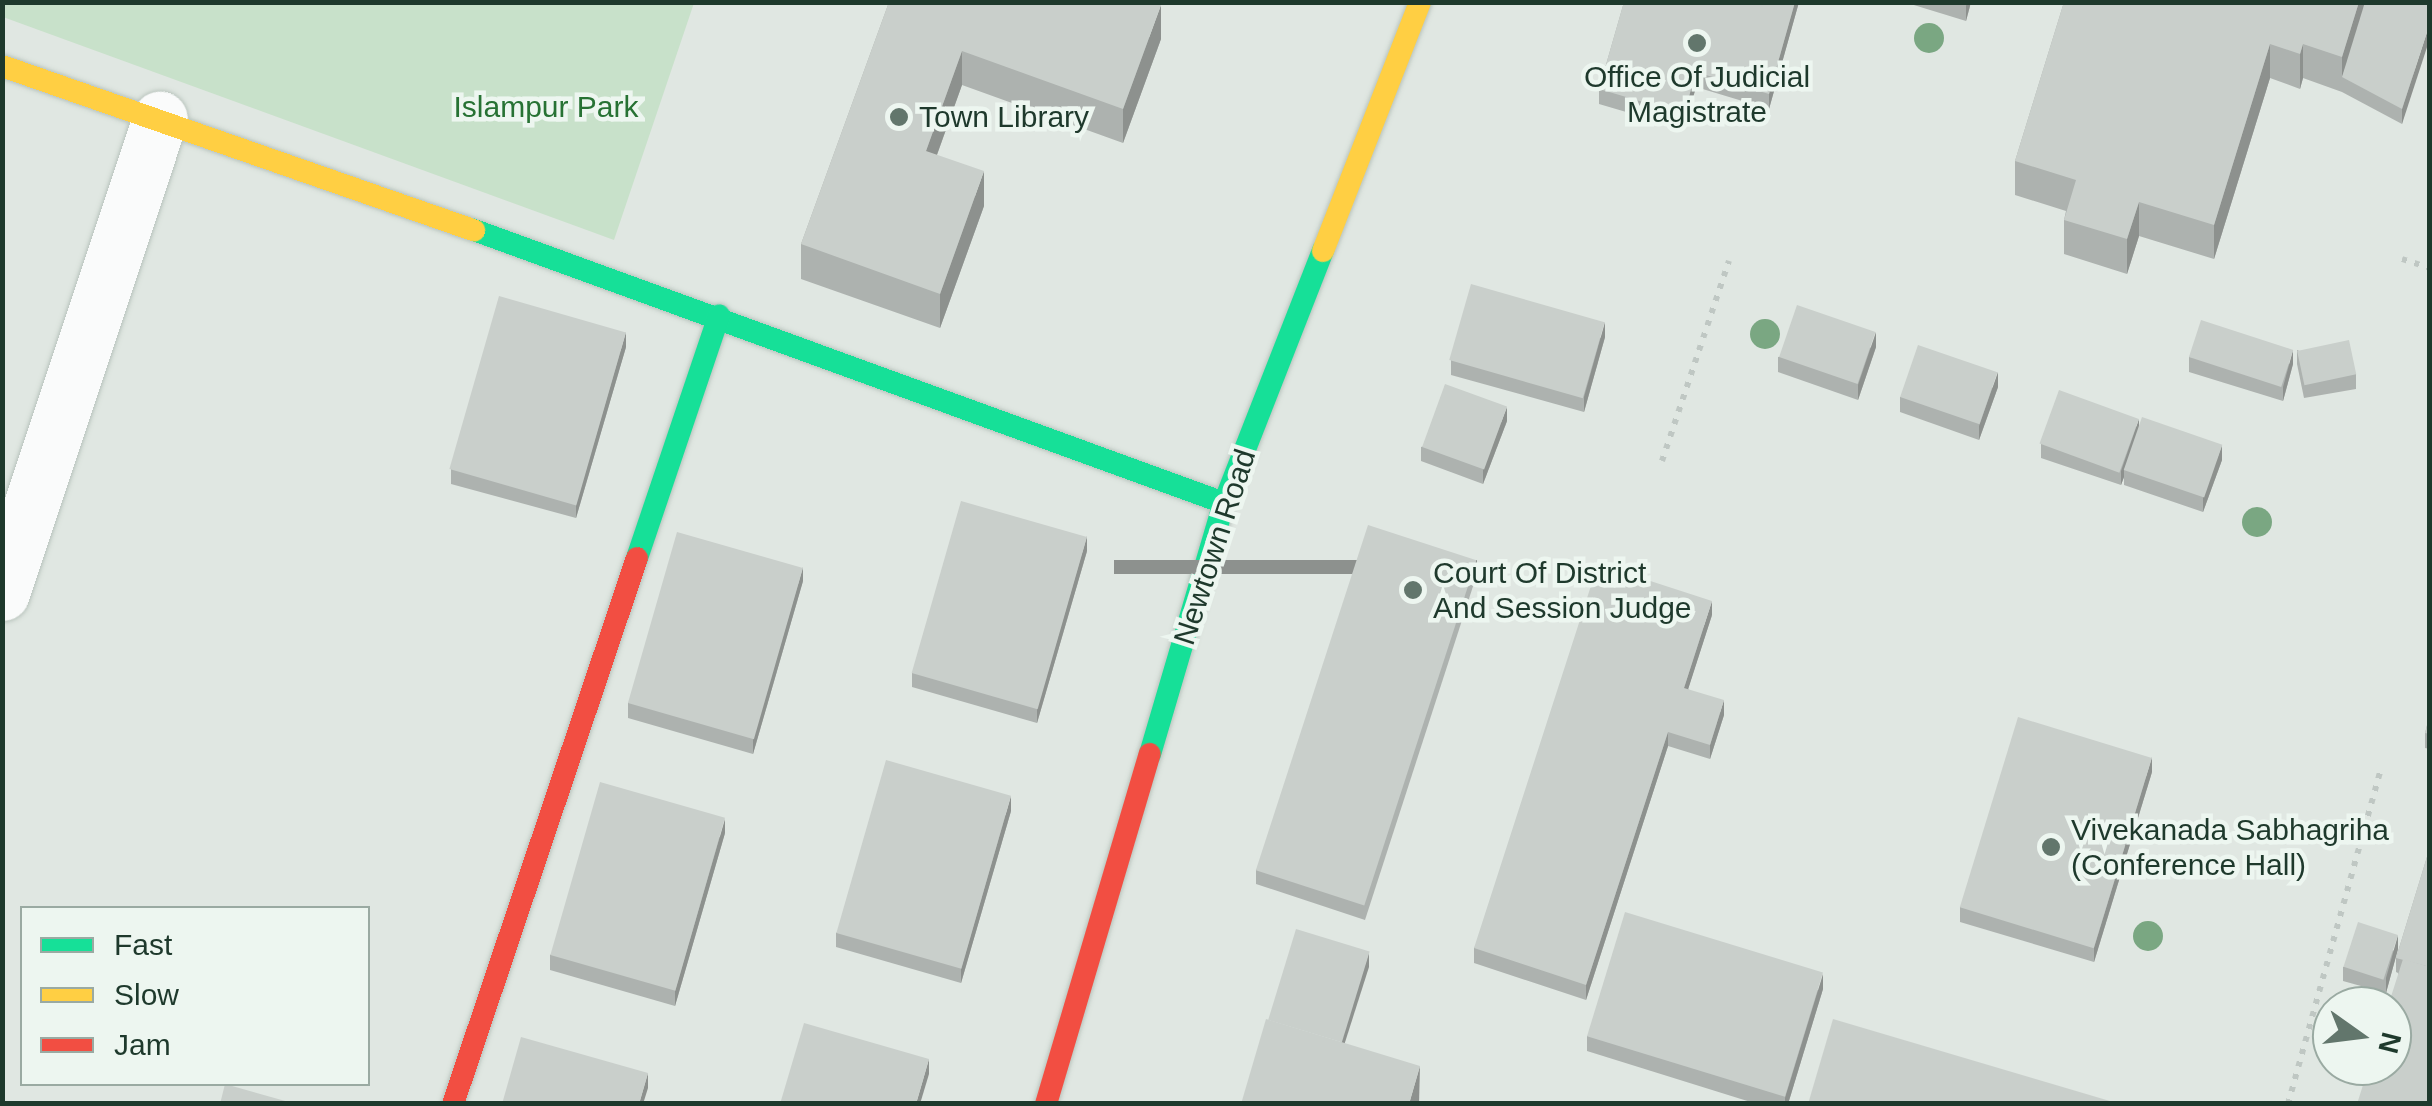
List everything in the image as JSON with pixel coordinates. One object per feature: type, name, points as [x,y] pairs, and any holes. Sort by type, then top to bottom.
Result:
[{"type":"street","name":"Newtown Road","points":[[1046,1104],[1224,502],[1420,2]]},
{"type":"street","points":[[2,66],[720,316],[1224,502]]},
{"type":"street","points":[[2,592],[160,119]]},
{"type":"street","points":[[454,1104],[720,316]]},
{"type":"path","points":[[2402,259],[2430,268]]},
{"type":"path","points":[[1662,461],[1730,261]]},
{"type":"path","points":[[2288,1104],[2380,772]]},
{"type":"green space","name":"Islampur Park","points":[[2,3],[694,3],[614,240],[3,17]]},
{"type":"building","points":[[889,2],[1161,5],[1123,109],[962,51],[926,151],[984,171],[940,294],[801,244]]},
{"type":"building","points":[[1624,2],[1795,2],[1769,94],[1696,72],[1684,114],[1599,89]]},
{"type":"building","points":[[2064,2],[2359,2],[2342,57],[2303,44],[2300,54],[2270,44],[2214,225],[2139,202],[2127,239],[2064,220],[2076,180],[2015,161]]},
{"type":"building","points":[[2365,2],[2430,2],[2430,23],[2402,109],[2342,77]]},
{"type":"building","points":[[1471,284],[1605,322],[1583,398],[1449,360]]},
{"type":"building","points":[[499,296],[626,332],[576,505],[449,469]]},
{"type":"building","points":[[1797,305],[1875,332],[1858,384],[1779,357]]},
{"type":"building","points":[[2201,320],[2293,350],[2281,387],[2189,357]]},
{"type":"building","points":[[2349,340],[2356,374],[2304,385],[2297,351]]},
{"type":"building","points":[[1918,345],[1997,372],[1980,424],[1900,397]]},
{"type":"building","points":[[1445,384],[1507,407],[1484,470],[1422,447]]},
{"type":"building","points":[[2059,390],[2139,419],[2119,473],[2040,444]]},
{"type":"building","points":[[2142,417],[2222,445],[2204,498],[2124,470]]},
{"type":"building","points":[[961,501],[1087,537],[1038,709],[912,673]]},
{"type":"building","points":[[1368,525],[1476,560],[1364,905],[1256,870]]},
{"type":"building","points":[[677,532],[803,568],[754,739],[628,703]]},
{"type":"building","points":[[1598,564],[1712,601],[1684,688],[1724,700],[1710,745],[1668,732],[1586,985],[1474,948]]},
{"type":"building","points":[[2018,717],[2152,758],[2094,948],[1960,907]]},
{"type":"building","points":[[886,760],[1011,796],[961,969],[836,933]]},
{"type":"building","points":[[600,782],[725,818],[675,991],[550,955]]},
{"type":"building","points":[[2430,847],[2430,967],[2396,958]]},
{"type":"building","points":[[1625,912],[1823,973],[1785,1097],[1587,1036]]},
{"type":"building","points":[[2358,922],[2398,935],[2383,980],[2343,967]]},
{"type":"building","points":[[1296,929],[1370,952],[1342,1042],[1268,1020]]},
{"type":"building","points":[[2403,959],[2430,967],[2430,1104],[2357,1104],[2363,1086],[2412,1086],[2412,986],[2394,986]]},
{"type":"building","points":[[1266,1019],[1420,1066],[1409,1104],[1241,1104]]},
{"type":"building","points":[[1833,1019],[2120,1104],[1808,1104]]},
{"type":"building","points":[[804,1023],[929,1059],[916,1104],[780,1104]]},
{"type":"building","points":[[521,1037],[648,1073],[639,1104],[502,1104]]},
{"type":"building","points":[[224,1086],[232,1086],[296,1104],[220,1104]]},
{"type":"traffic: fast","points":[[474,230],[1224,503]]},
{"type":"traffic: fast","points":[[1150,754],[1224,503],[1323,251]]},
{"type":"traffic: fast","points":[[637,558],[719,316]]},
{"type":"traffic: slow","points":[[1323,251],[1420,2]]},
{"type":"traffic: slow","points":[[2,66],[474,230]]},
{"type":"traffic: jam","points":[[453,1104],[637,558]]},
{"type":"traffic: jam","points":[[1046,1104],[1150,754]]},
{"type":"place","name":"Office Of Judicial Magistrate","points":[[1697,43]]},
{"type":"place","name":"Town Library","points":[[899,117]]},
{"type":"place","name":"Court Of District And Session Judge","points":[[1413,590]]},
{"type":"place","name":"Vivekanada Sabhagriha (Conference Hall)","points":[[2051,847]]}]
